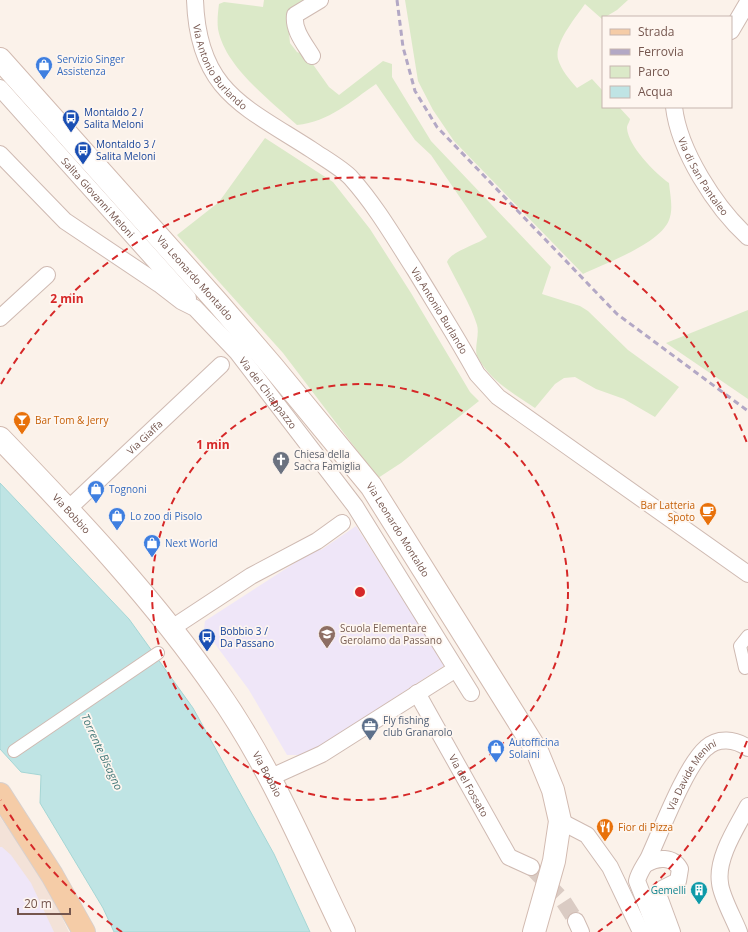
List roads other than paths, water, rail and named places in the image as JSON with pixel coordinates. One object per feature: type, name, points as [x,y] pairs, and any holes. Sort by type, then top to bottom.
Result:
[{"type":"main road","name":"Via Leonardo Montaldo","points":[[0,59],[263,355],[371,486],[538,751],[553,790],[560,821],[554,861],[534,932]]},
{"type":"main road","name":"Via Bobbio","points":[[0,438],[68,509],[172,628],[219,693],[269,778],[344,932]]},
{"type":"main road","points":[[0,794],[52,875],[84,932]]},
{"type":"street","name":"Via Antonio Burlando","points":[[195,0],[202,50],[206,61],[221,85],[240,104],[350,177],[394,237],[477,374],[489,389],[748,574]]},
{"type":"street","points":[[312,56],[298,35],[294,20],[295,15],[320,0]]},
{"type":"street","points":[[732,29],[748,2],[746,0]]},
{"type":"street","name":"Salita Giovanni Meloni","points":[[0,88],[186,294],[196,308]]},
{"type":"street","name":"Via di San Pantaleo","points":[[674,108],[678,126],[697,171],[723,212],[748,237]]},
{"type":"street","name":"Via del Chiappazzo","points":[[0,154],[65,221],[159,284],[181,301],[196,308],[237,352],[355,506],[471,693]]},
{"type":"street","points":[[0,318],[47,275]]},
{"type":"street","name":"Via Giaffa","points":[[68,509],[221,365]]},
{"type":"street","points":[[172,628],[251,576],[317,541],[342,523]]},
{"type":"street","points":[[745,668],[740,646],[748,636]]},
{"type":"street","points":[[14,751],[158,653]]},
{"type":"street","points":[[269,778],[322,754],[456,669]]},
{"type":"street","name":"Via del Fossato","points":[[417,693],[508,857],[531,867]]},
{"type":"street","name":"Via Davide Menini","points":[[657,932],[637,884],[640,872],[646,864],[683,783],[699,755],[706,747],[723,740],[733,741],[748,748]]},
{"type":"street","points":[[739,932],[720,884],[720,878],[724,852],[748,806]]},
{"type":"street","points":[[560,821],[587,835],[610,867],[641,932]]},
{"type":"street","points":[[646,864],[663,859],[674,863],[680,869],[678,882],[660,890],[658,894],[672,932]]},
{"type":"water","name":"Torrente Bisagno","points":[[0,483],[129,619],[193,708],[274,854],[310,932],[114,932],[103,908],[40,803],[41,775],[21,772],[0,749]]},
{"type":"tunnel","points":[[531,867],[562,899],[576,921]]},
{"type":"railway","points":[[397,0],[403,47],[415,91],[437,127],[617,314],[748,411]]},
{"type":"place","name":"Servizio Singer Assistenza","points":[[44,80]]},
{"type":"place","name":"Montaldo 2 / Salita Meloni","points":[[71,133]]},
{"type":"place","name":"Montaldo 3 / Salita Meloni","points":[[83,165]]},
{"type":"place","name":"Bar Tom & Jerry","points":[[22,435]]},
{"type":"place","name":"Chiesa della Sacra Famiglia","points":[[281,475]]},
{"type":"place","name":"Tognoni","points":[[96,504]]},
{"type":"place","name":"Bar Latteria Spoto","points":[[708,526]]},
{"type":"place","name":"Lo zoo di Pisolo","points":[[117,531]]},
{"type":"place","name":"Next World","points":[[152,558]]},
{"type":"place","name":"Scuola Elementare Gerolamo da Passano","points":[[327,649]]},
{"type":"place","name":"Bobbio 3 / Da Passano","points":[[207,652]]},
{"type":"place","name":"Fly fishing club Granarolo","points":[[370,741]]},
{"type":"place","name":"Autofficina Solaini","points":[[496,763]]},
{"type":"place","name":"Fior di Pizza","points":[[605,842]]},
{"type":"place","name":"Gemelli","points":[[699,905]]}]
